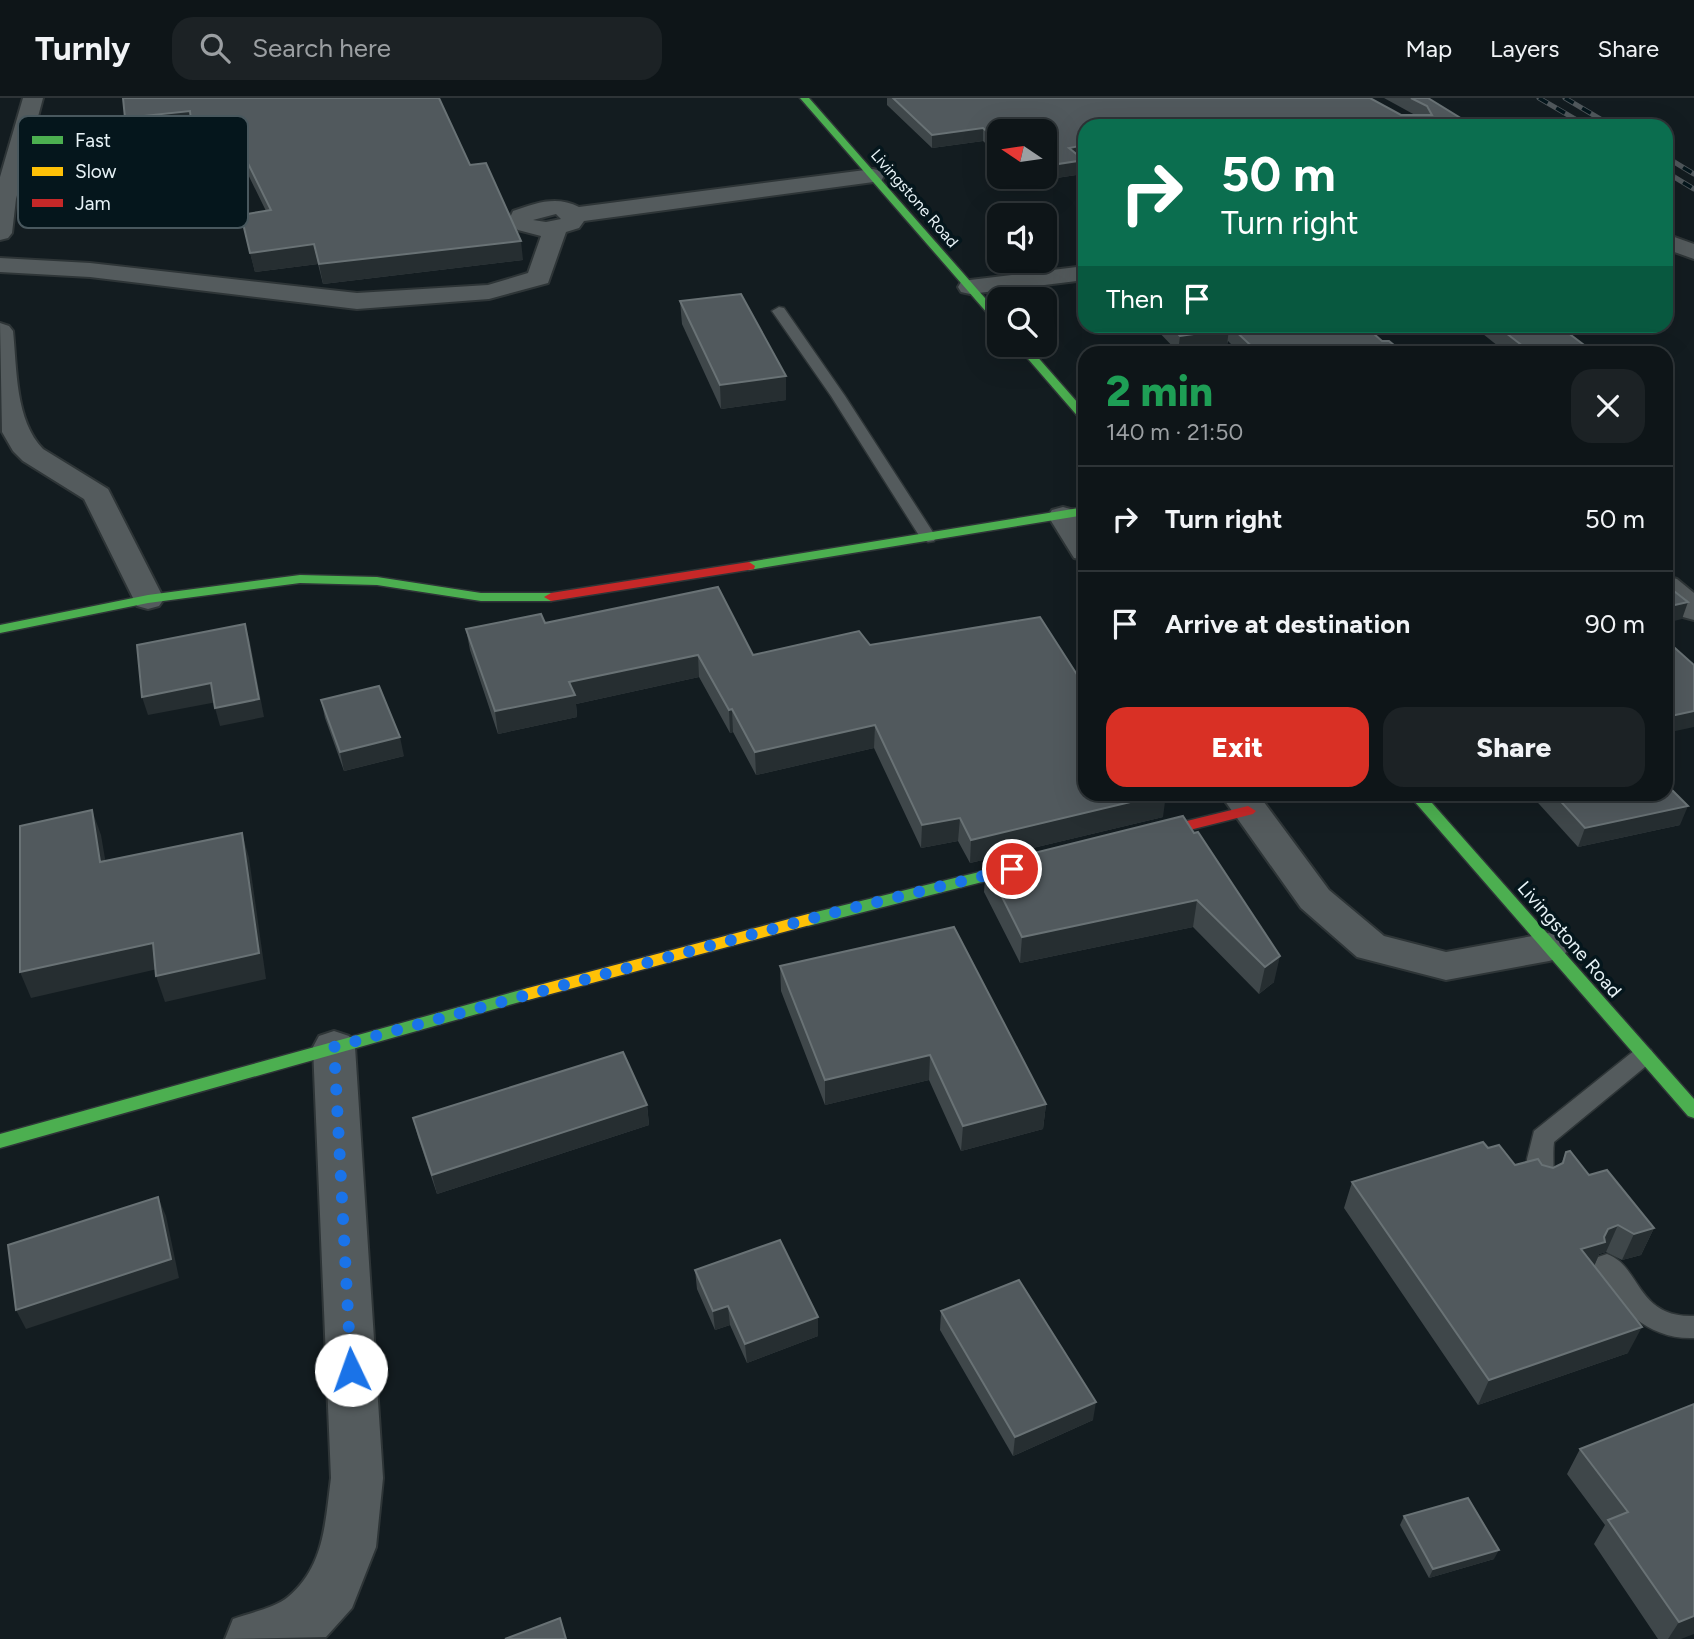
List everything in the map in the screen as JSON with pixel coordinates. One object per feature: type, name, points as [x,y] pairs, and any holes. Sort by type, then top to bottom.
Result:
[{"type":"main road","name":"Livingstone Road","points":[[804,98],[987,306]]},
{"type":"main road","points":[[1032,357],[1078,410]]},
{"type":"main road","points":[[0,629],[148,599],[300,579],[377,581],[481,597],[557,597],[1074,513]]},
{"type":"main road","name":"Livingstone Road","points":[[1421,801],[1694,1111]]},
{"type":"main road","points":[[1126,841],[1243,803]]},
{"type":"main road","points":[[0,1141],[334,1047],[828,914],[1058,857]]},
{"type":"street","points":[[28,116],[33,98]]},
{"type":"street","points":[[0,233],[3,199],[18,148]]},
{"type":"street","points":[[0,265],[90,270],[357,301],[489,292],[539,278],[565,222],[873,176]]},
{"type":"street","points":[[1673,244],[1694,252]]},
{"type":"street","points":[[970,287],[1078,274]]},
{"type":"street","points":[[0,331],[10,414],[19,436],[30,453],[84,483],[97,495],[148,599]]},
{"type":"street","points":[[1673,592],[1694,610]]},
{"type":"street","points":[[1243,803],[1315,899],[1371,947],[1446,966],[1549,947]]},
{"type":"street","points":[[253,1639],[306,1618],[332,1589],[349,1547],[357,1478],[334,1047]]},
{"type":"lane","points":[[779,311],[838,396],[928,537]]},
{"type":"lane","points":[[1541,1182],[1539,1159],[1543,1138],[1643,1056]]},
{"type":"lane","points":[[1607,1265],[1634,1303],[1655,1319],[1678,1329],[1694,1327]]},
{"type":"building","points":[[123,98],[439,98],[470,165],[486,163],[521,241],[319,264],[314,244],[250,253],[244,228],[248,228],[248,214],[271,210],[248,163],[248,116],[191,116],[190,111],[125,116]]},
{"type":"building","points":[[893,98],[1370,98],[1401,115],[1432,115],[1427,106],[1411,98],[1428,98],[1462,119],[1078,119],[1078,146],[1069,148],[1078,155],[1078,161],[1057,164],[1057,119],[987,119],[987,132],[983,128],[932,135]]},
{"type":"building","points":[[741,294],[786,376],[720,385],[680,301]]},
{"type":"building","points":[[1177,333],[1201,333],[1180,336]]},
{"type":"building","points":[[1238,333],[1373,333],[1382,341],[1389,341],[1395,346],[1251,346]]},
{"type":"building","points":[[1506,333],[1568,333],[1585,346],[1523,346]]},
{"type":"building","points":[[718,587],[753,655],[859,631],[870,645],[1040,617],[1078,676],[1078,801],[1135,801],[971,840],[960,818],[922,825],[875,725],[755,752],[698,655],[569,682],[575,695],[495,711],[466,629],[541,614],[545,623]]},
{"type":"building","points":[[1673,590],[1688,602],[1673,605]]},
{"type":"building","points":[[245,624],[259,699],[215,708],[211,683],[142,697],[137,645]]},
{"type":"building","points":[[1673,646],[1694,665],[1694,711],[1673,716]]},
{"type":"building","points":[[379,686],[400,737],[340,752],[321,700]]},
{"type":"building","points":[[1673,791],[1688,806],[1585,828],[1560,801],[1673,801]]},
{"type":"building","points":[[92,810],[100,862],[242,833],[259,953],[156,976],[153,943],[20,972],[20,826]]},
{"type":"building","points":[[1183,816],[1194,833],[1198,832],[1280,956],[1265,967],[1197,900],[1022,937],[986,865]]},
{"type":"building","points":[[954,927],[1046,1104],[963,1126],[930,1055],[825,1080],[780,966]]},
{"type":"building","points":[[623,1052],[647,1105],[432,1175],[413,1118]]},
{"type":"building","points":[[1483,1142],[1488,1148],[1499,1145],[1515,1165],[1538,1159],[1542,1165],[1553,1168],[1563,1163],[1566,1152],[1570,1151],[1589,1175],[1607,1170],[1654,1228],[1634,1234],[1618,1225],[1608,1229],[1605,1242],[1581,1249],[1642,1327],[1489,1380],[1352,1182]]},
{"type":"building","points":[[158,1197],[171,1259],[16,1310],[8,1245]]},
{"type":"building","points":[[780,1240],[818,1317],[745,1344],[728,1306],[713,1311],[695,1270]]},
{"type":"building","points":[[1019,1280],[1096,1402],[1015,1437],[941,1311]]},
{"type":"building","points":[[1694,1404],[1694,1616],[1679,1622],[1608,1520],[1628,1512],[1580,1449]]},
{"type":"building","points":[[1468,1498],[1499,1550],[1433,1569],[1404,1516]]},
{"type":"building","points":[[560,1618],[566,1639],[505,1639]]},
{"type":"railway","points":[[1539,98],[1575,119]]},
{"type":"railway","points":[[1565,98],[1600,119]]},
{"type":"railway","points":[[1673,161],[1694,174]]},
{"type":"railway","points":[[1673,176],[1694,189]]},
{"type":"traffic: fast","points":[[804,98],[987,306]]},
{"type":"traffic: fast","points":[[1032,357],[1078,410]]},
{"type":"traffic: fast","points":[[749,566],[1078,512]]},
{"type":"traffic: fast","points":[[0,629],[148,599],[300,579],[377,581],[481,597],[551,597]]},
{"type":"traffic: fast","points":[[1421,801],[1694,1111]]},
{"type":"traffic: fast","points":[[808,920],[1036,863]]},
{"type":"traffic: fast","points":[[0,1141],[528,994]]},
{"type":"traffic: slow","points":[[528,994],[808,920]]},
{"type":"traffic: jam","points":[[551,597],[749,566]]},
{"type":"traffic: jam","points":[[1138,838],[1248,811]]},
{"type":"route","points":[[351,1370],[334,1047],[828,914],[1012,869]]}]
